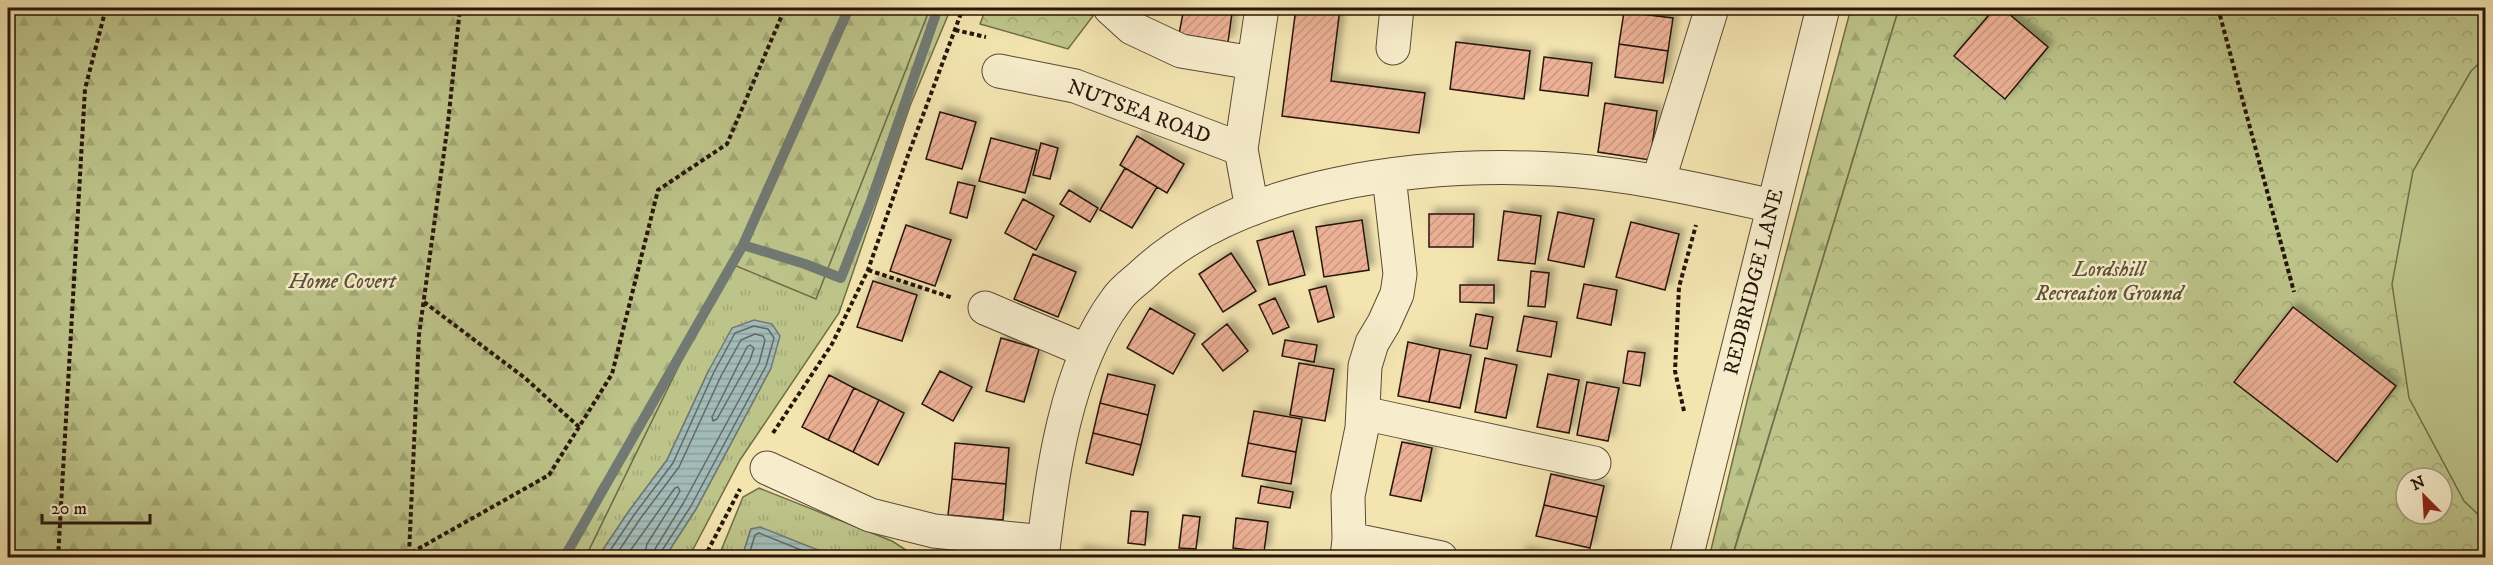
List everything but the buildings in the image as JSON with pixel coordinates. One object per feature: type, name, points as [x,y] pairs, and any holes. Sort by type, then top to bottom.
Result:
[{"type":"street","points":[[1110,8],[1132,28],[1181,51],[1253,63]]},
{"type":"street","name":"NUTSEA ROAD","points":[[1252,209],[1241,149],[1262,8]]},
{"type":"street","points":[[1393,48],[1397,8]]},
{"type":"street","points":[[1658,182],[1712,8]]},
{"type":"street","name":"REDBRIDGE LANE","points":[[1686,558],[1822,8]]},
{"type":"street","name":"NUTSEA ROAD","points":[[999,71],[1075,86],[1241,149]]},
{"type":"street","points":[[760,463],[870,514],[934,531],[1043,550],[1058,446],[1087,351],[1117,298],[1160,258],[1202,230],[1252,209],[1304,192],[1389,176],[1472,167],[1555,169],[1658,182],[1773,206]]},
{"type":"street","points":[[1389,176],[1400,274],[1397,294],[1372,343],[1365,366],[1363,413],[1348,496],[1348,548],[1441,558]]},
{"type":"street","points":[[985,308],[1087,351]]},
{"type":"street","points":[[1363,413],[1593,463]]},
{"type":"path","points":[[58,558],[85,89],[106,8]]},
{"type":"path","points":[[408,556],[418,335],[448,123],[460,8]]},
{"type":"path","points":[[408,556],[549,475],[612,374],[658,190],[727,144],[785,8]]},
{"type":"path","points":[[704,558],[832,344],[868,270],[963,8]]},
{"type":"path","points":[[2218,8],[2294,292]]},
{"type":"path","points":[[1682,420],[1685,408],[1675,371],[1679,286],[1697,223],[1686,222]]},
{"type":"path","points":[[868,270],[985,308]]},
{"type":"path","points":[[423,302],[525,378],[579,427]]},
{"type":"green space","name":"Home Covert","points":[[8,8],[930,8],[816,299],[729,263],[585,558],[8,557]]},
{"type":"green space","points":[[930,8],[951,8],[910,106],[839,313],[740,460],[689,557],[665,557],[696,509],[771,368],[709,370],[667,460],[598,557],[585,558],[729,262],[816,298]]},
{"type":"green space","points":[[986,8],[1080,8],[1093,16],[1068,49],[980,24]]},
{"type":"green space","points":[[1851,8],[1899,8],[1732,557],[1709,558],[1749,393]]},
{"type":"green space","name":"Lordshill Recreation Ground","points":[[1899,8],[2485,8],[2485,557],[1732,558]]},
{"type":"green space","points":[[2485,58],[2485,521],[2464,501],[2454,482],[2454,466],[2445,466],[2409,398],[2392,284],[2413,171],[2471,71]]},
{"type":"green space","points":[[759,488],[892,541],[909,552],[957,557],[840,557],[751,529],[742,557],[718,558],[743,497]]},
{"type":"water","points":[[754,320],[772,324],[780,336],[771,368],[696,509],[665,557],[598,557],[667,460],[709,370],[732,328]]},
{"type":"water","points":[[760,527],[840,557],[742,557],[751,529]]},
{"type":"waterway","points":[[564,558],[743,245],[849,8]]},
{"type":"waterway","points":[[743,245],[841,278],[871,201],[938,8]]}]
